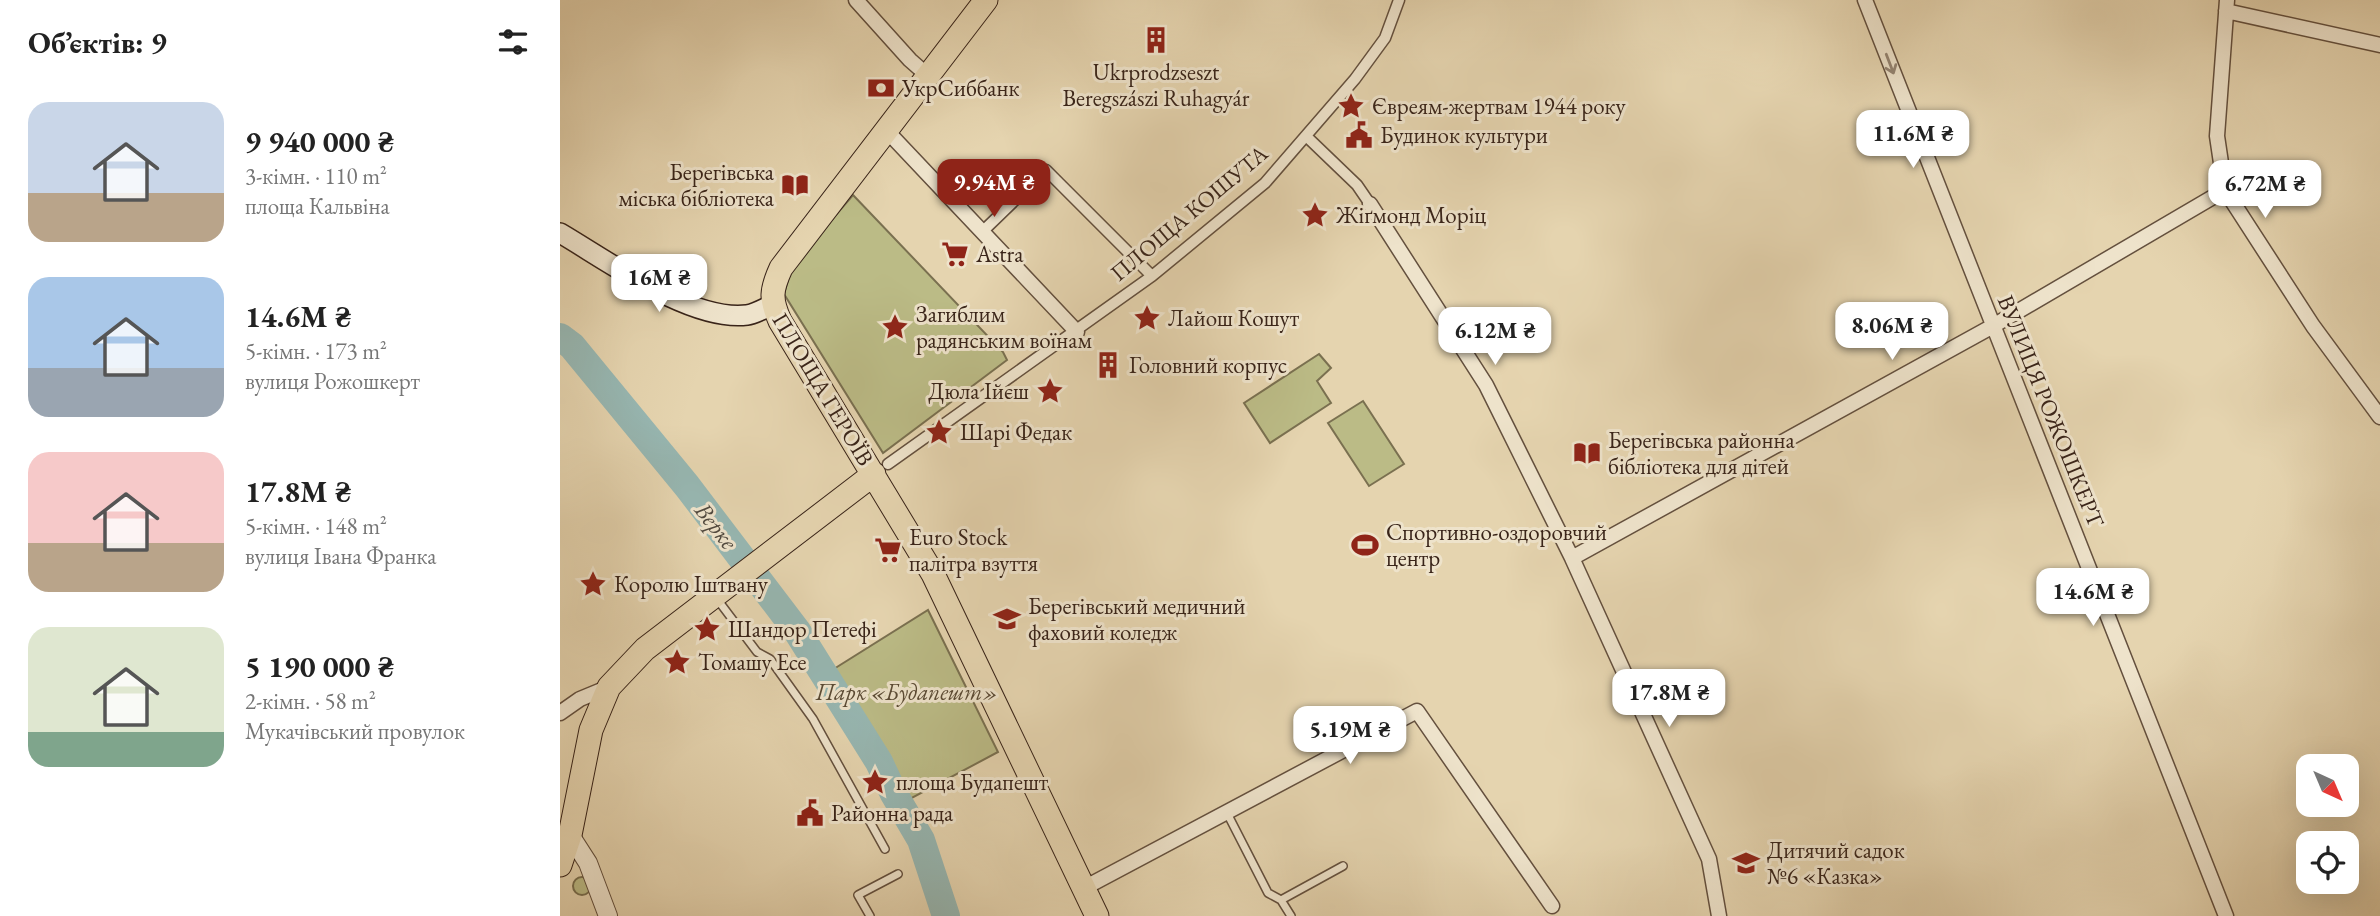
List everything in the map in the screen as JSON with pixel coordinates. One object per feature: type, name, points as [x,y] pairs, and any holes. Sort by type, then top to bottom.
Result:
[{"type":"highway","name":"ПЛОЩА ГЕРОЇВ","points":[[881,469],[780,321],[772,305],[773,285],[781,268],[986,0]]},
{"type":"highway","points":[[560,865],[565,832],[591,730],[609,687],[645,649],[881,469],[1097,916]]},
{"type":"main road","points":[[560,233],[680,303],[717,313],[748,315],[772,305]]},
{"type":"street","points":[[856,0],[927,75]]},
{"type":"street","name":"ПЛОЩА КОШУТА","points":[[1027,366],[1152,276],[1265,183],[1354,79],[1385,38],[1399,0]]},
{"type":"street","name":"ВУЛИЦЯ РОЖОШКЕРТ","points":[[1865,0],[2226,916]]},
{"type":"street","points":[[2380,45],[2226,6],[2217,136],[2225,190],[2313,326],[2380,417]]},
{"type":"street","points":[[886,130],[1077,332]]},
{"type":"street","points":[[1306,136],[1357,186],[1486,385],[1572,558],[1709,859],[1719,916]]},
{"type":"street","points":[[982,232],[1046,170],[1152,276]]},
{"type":"street","points":[[1572,558],[1993,326],[2225,190]]},
{"type":"street","name":"ПЛОЩА ГЕРОЇВ","points":[[881,469],[1027,366]]},
{"type":"street","points":[[560,713],[580,699],[609,687]]},
{"type":"street","points":[[1084,888],[1416,710],[1552,906]]},
{"type":"street","points":[[565,832],[588,863],[608,916]]},
{"type":"lane","points":[[717,594],[757,652],[770,659],[813,719],[885,849]]},
{"type":"lane","points":[[1226,812],[1268,893],[1281,900],[1290,916]]},
{"type":"lane","points":[[1281,900],[1343,866]]},
{"type":"lane","points":[[870,916],[858,895],[898,874]]},
{"type":"green space","points":[[853,195],[1003,352],[1007,360],[883,453],[784,294],[792,266]]},
{"type":"green space","points":[[1319,354],[1331,368],[1317,381],[1331,403],[1270,443],[1244,403]]},
{"type":"green space","points":[[1363,401],[1404,464],[1369,486],[1328,423]]},
{"type":"green space","name":"Парк «Будапешт»","points":[[928,610],[998,752],[908,800],[829,672]]},
{"type":"green space","points":[[582,877],[588,880],[591,886],[588,892],[582,895],[576,892],[573,886],[576,880]]},
{"type":"waterway","name":"Верке","points":[[560,337],[572,346],[687,486],[797,631],[879,762],[921,840],[946,916]]},
{"type":"place","name":"Ukrprodzseszt Beregszászi Ruhagyár","points":[[1156,40]]},
{"type":"place","name":"УкрСиббанк","points":[[881,88]]},
{"type":"place","name":"Євреям-жертвам 1944 року","points":[[1351,106]]},
{"type":"place","name":"Будинок культури","points":[[1359,135]]},
{"type":"place","name":"Берегівська міська бібліотека","points":[[795,185]]},
{"type":"place","name":"Жіґмонд Моріц","points":[[1315,215]]},
{"type":"place","name":"Astra","points":[[955,254]]},
{"type":"place","name":"Лайош Кошут","points":[[1147,318]]},
{"type":"place","name":"Загиблим радянським воїнам","points":[[895,327]]},
{"type":"place","name":"Головний корпус","points":[[1108,365]]},
{"type":"place","name":"Дюла Ійєш","points":[[1050,391]]},
{"type":"place","name":"Шарі Федак","points":[[939,432]]},
{"type":"place","name":"Берегівська районна бібліотека для дітей","points":[[1587,453]]},
{"type":"place","name":"Спортивно-оздоровчий центр","points":[[1365,545]]},
{"type":"place","name":"Euro Stock палітра взуття","points":[[888,550]]},
{"type":"place","name":"Королю Іштвану","points":[[593,584]]},
{"type":"place","name":"Берегівський медичний фаховий коледж","points":[[1007,619]]},
{"type":"place","name":"Шандор Петефі","points":[[707,629]]},
{"type":"place","name":"Томашу Есе","points":[[677,662]]},
{"type":"place","name":"площа Будапешт","points":[[875,782]]},
{"type":"place","name":"Районна рада","points":[[810,813]]},
{"type":"place","name":"Дитячий садок №6 «Казка»","points":[[1746,863]]}]
